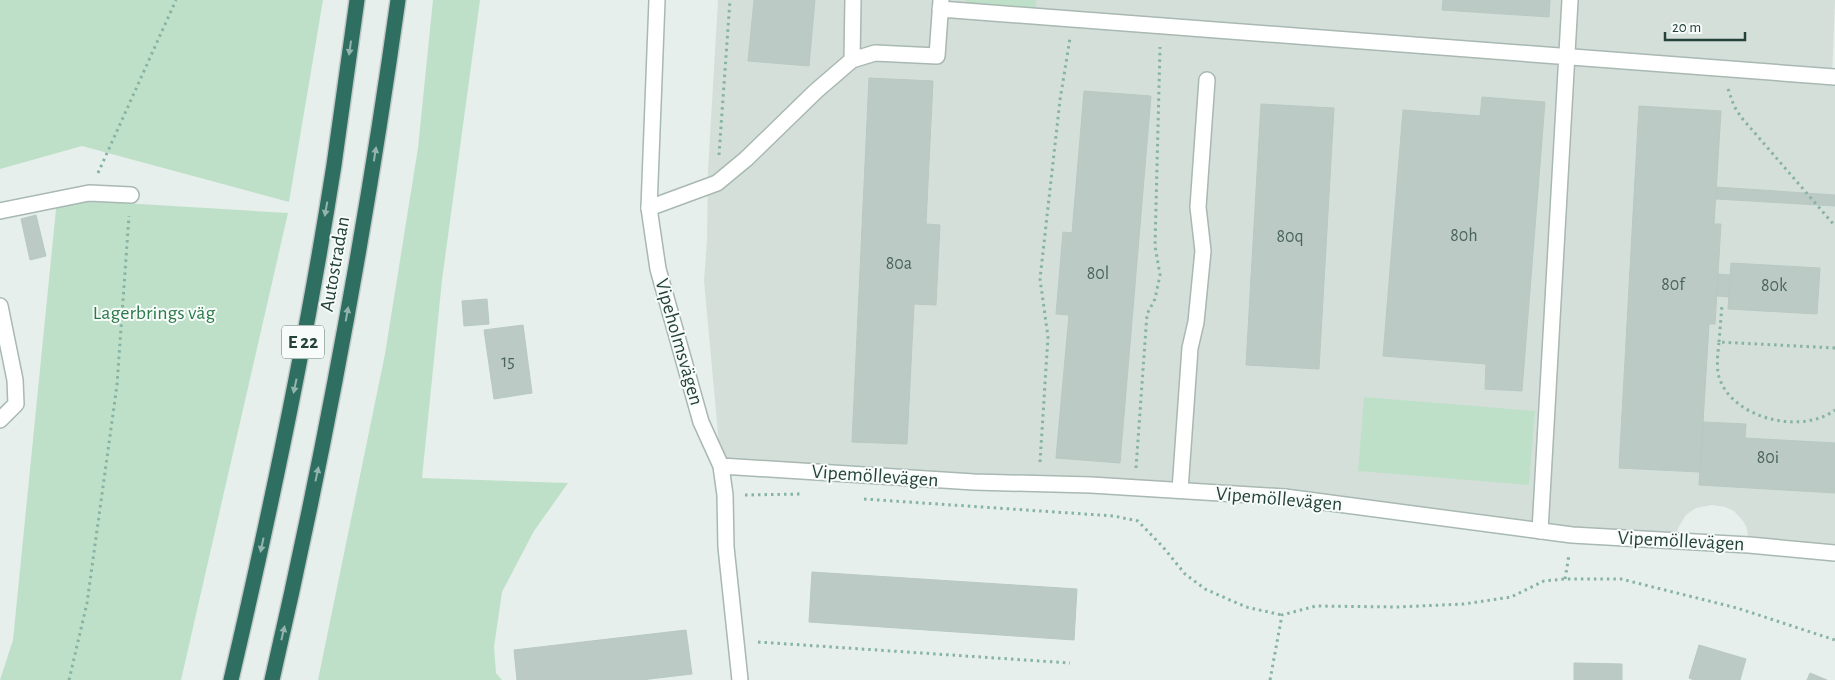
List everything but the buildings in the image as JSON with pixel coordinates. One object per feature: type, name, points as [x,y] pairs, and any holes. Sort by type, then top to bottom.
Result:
[{"type":"highway","name":"Autostradan","points":[[231,680],[258,566],[298,369],[334,164],[357,0]]},
{"type":"highway","name":"Autostradan","points":[[272,680],[296,577],[326,431],[372,172],[398,0]]},
{"type":"street","name":"Vipeholmsvägen","points":[[657,0],[649,208],[658,269],[701,422],[721,466],[725,495],[726,547],[740,680]]},
{"type":"street","points":[[852,60],[853,0]]},
{"type":"street","points":[[1540,531],[1570,0]]},
{"type":"street","points":[[649,208],[717,183],[746,160],[852,60],[875,53],[937,56],[941,4],[1074,18],[1723,69],[1835,76]]},
{"type":"street","points":[[1180,490],[1190,348],[1196,322],[1203,251],[1198,207],[1207,80]]},
{"type":"street","points":[[0,211],[89,193],[131,195]]},
{"type":"street","points":[[0,306],[15,380],[16,404],[0,420]]},
{"type":"street","name":"Vipemöllevägen","points":[[721,466],[974,482],[1180,490],[1285,497],[1540,531],[1749,544],[1835,553]]},
{"type":"path","points":[[89,193],[176,0]]},
{"type":"path","points":[[717,183],[730,0]]},
{"type":"path","points":[[1039,484],[1048,337],[1040,279],[1060,100],[1074,18]]},
{"type":"path","points":[[1135,488],[1147,314],[1155,299],[1160,274],[1154,246],[1160,24]]},
{"type":"path","points":[[1723,69],[1728,91],[1741,117],[1835,226]]},
{"type":"path","points":[[70,680],[88,593],[117,385],[131,195]]},
{"type":"path","points":[[1722,305],[1717,365],[1719,376],[1729,394],[1747,408],[1769,419],[1808,422],[1820,419],[1835,410]]},
{"type":"path","points":[[1719,342],[1835,348]]},
{"type":"path","points":[[725,495],[803,494]]},
{"type":"path","points":[[863,499],[1114,516],[1138,521],[1185,574],[1205,589],[1246,607],[1282,615],[1316,606],[1397,607],[1464,604],[1511,597],[1544,581],[1621,579],[1737,608],[1835,640]]},
{"type":"path","points":[[1270,680],[1282,615]]},
{"type":"path","points":[[735,641],[1070,663]]},
{"type":"shaded area","points":[[718,0],[1835,0],[1832,76],[1835,77],[1835,553],[1749,545],[1747,528],[1734,511],[1712,505],[1696,508],[1686,515],[1678,528],[1675,541],[1285,497],[721,466],[704,281]]},
{"type":"green space","points":[[0,0],[323,0],[289,202],[82,146],[0,169]]},
{"type":"green space","points":[[433,0],[480,0],[442,280],[422,478],[568,483],[534,531],[502,592],[494,647],[496,673],[502,680],[318,680],[385,354],[418,148]]},
{"type":"green space","points":[[965,0],[1036,0],[1036,11],[965,4]]},
{"type":"green space","name":"Lagerbrings väg","points":[[57,199],[288,213],[181,680],[0,680],[13,640]]},
{"type":"green space","points":[[1364,397],[1535,411],[1529,485],[1358,471]]}]
